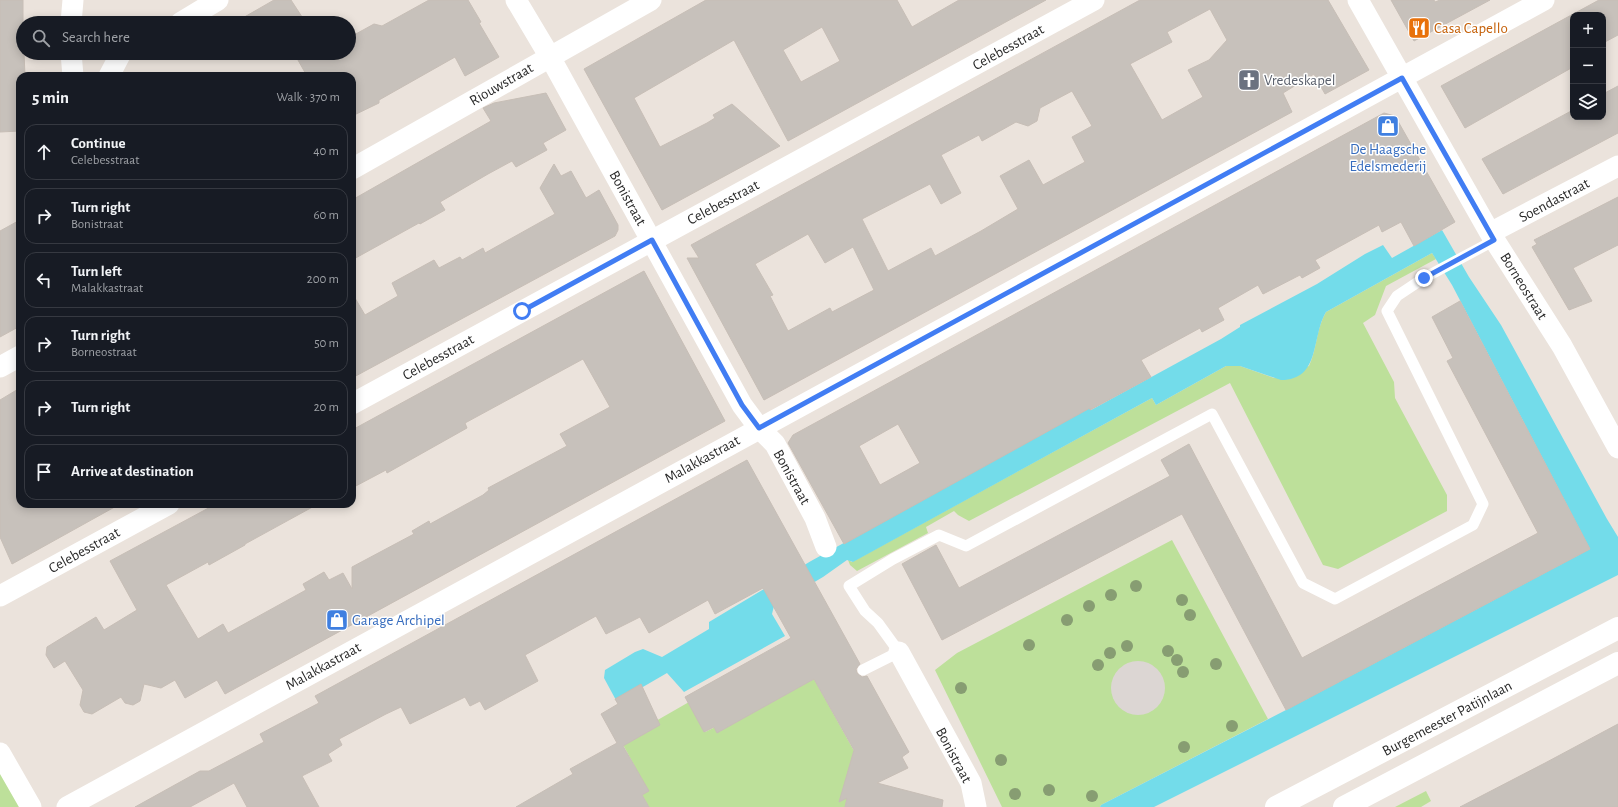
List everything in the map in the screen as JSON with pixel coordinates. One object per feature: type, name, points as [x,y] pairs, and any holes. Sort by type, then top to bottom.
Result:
[{"type":"main road","name":"Burgemeester Patijnlaan","points":[[1276,807],[1618,628]]},
{"type":"main road","name":"Burgemeester Patijnlaan","points":[[1344,807],[1618,663]]},
{"type":"street","points":[[192,16],[218,0]]},
{"type":"street","name":"Bonistraat","points":[[516,0],[550,57],[742,405],[759,428],[775,444],[815,518],[826,547]]},
{"type":"street","name":"Riouwstraat","points":[[356,167],[650,0]]},
{"type":"street","name":"Celebesstraat","points":[[356,402],[1094,0]]},
{"type":"street","name":"Borneostraat","points":[[1358,0],[1492,236],[1562,346],[1618,448]]},
{"type":"street","name":"Malakkastraat","points":[[66,807],[1544,0]]},
{"type":"street","points":[[72,60],[73,72]]},
{"type":"street","points":[[111,72],[117,60]]},
{"type":"street","name":"Soendastraat","points":[[1492,236],[1618,166]]},
{"type":"street","points":[[0,367],[16,358]]},
{"type":"street","name":"Celebesstraat","points":[[0,596],[162,508]]},
{"type":"street","name":"Bonistraat","points":[[899,652],[971,783],[976,807]]},
{"type":"street","points":[[0,753],[31,807]]},
{"type":"lane","name":"Bonistraat","points":[[899,652],[878,623],[866,611],[849,586],[893,559],[939,535],[966,546],[1212,414],[1303,583],[1335,599],[1473,525],[1483,504],[1387,310],[1397,296],[1424,278],[1472,252],[1492,236]]},
{"type":"lane","points":[[863,670],[899,652]]},
{"type":"green space","points":[[1432,253],[1436,259],[1386,286],[1375,315],[1363,323],[1394,382],[1395,398],[1447,495],[1447,511],[1338,569],[1323,565],[1230,383],[969,521],[954,511],[926,527],[928,533],[857,571],[850,565],[848,560],[852,562],[1152,398],[1156,405],[1226,366],[1240,366],[1274,378],[1309,366],[1314,353],[1320,325],[1326,312]]},
{"type":"green space","points":[[1172,540],[1268,719],[1101,805],[1100,807],[1002,807],[935,670],[957,653]]},
{"type":"green space","points":[[814,679],[858,758],[845,807],[649,807],[642,795],[648,791],[621,741],[689,702],[705,732]]},
{"type":"green space","points":[[0,773],[20,807],[0,807]]},
{"type":"green space","points":[[1426,791],[1431,801],[1421,807],[1395,807]]},
{"type":"shaded area","points":[[1133,661],[1143,661],[1153,665],[1161,673],[1165,683],[1165,693],[1161,703],[1153,711],[1143,715],[1133,715],[1123,711],[1115,703],[1111,693],[1111,683],[1115,673],[1123,665]]},
{"type":"water","points":[[1442,230],[1469,277],[1501,325],[1618,537],[1618,575],[1154,807],[1100,807],[1101,805],[1286,710],[1590,549],[1452,285],[1432,253],[1326,312],[1321,322],[1309,365],[1303,373],[1294,378],[1281,380],[1240,366],[1226,366],[1156,405],[1152,398],[853,562],[847,560],[823,577],[774,606],[772,614],[785,636],[684,692],[667,673],[617,702],[604,678],[605,670],[635,652],[643,649],[662,657],[709,629],[709,622],[811,561],[1089,408],[1091,410],[1221,339],[1240,327],[1240,325],[1317,284],[1365,254],[1383,245],[1392,258]]},
{"type":"building","points":[[0,0],[23,0],[23,16],[16,16],[16,60],[24,60],[25,72],[16,72],[16,131],[0,132]]},
{"type":"building","points":[[274,0],[291,0],[301,16],[246,16]]},
{"type":"building","points":[[429,0],[468,0],[481,22],[479,23],[499,57],[465,76],[455,57],[379,100],[379,103],[356,114],[356,72],[305,72],[298,60],[356,60],[356,34],[374,24],[382,26]]},
{"type":"building","points":[[706,0],[897,0],[912,27],[959,0],[1046,0],[788,141],[734,40],[634,98],[660,147],[707,123],[715,118],[713,115],[732,104],[780,146],[662,210],[584,69]],"holes":[[[822,27],[840,61],[801,82],[783,50]]]},
{"type":"building","points":[[1140,0],[1328,0],[1369,70],[1325,94],[1314,74],[1283,93],[1292,112],[764,400],[687,258],[699,258],[691,245]],"holes":[[[1210,9],[1227,40],[1209,60],[1188,70],[1203,97],[1162,120],[1130,64],[1172,42],[1167,32]],[[1072,91],[1092,126],[1072,137],[1085,162],[1043,185],[1029,160],[1000,176],[1018,209],[935,256],[931,248],[888,271],[862,219],[930,184],[941,204],[961,193],[941,155],[979,135],[982,141],[1016,122],[1028,126],[1037,121],[1040,108]],[[808,234],[825,263],[853,247],[874,290],[832,312],[830,308],[788,331],[770,296],[773,295],[755,264]]]},
{"type":"building","points":[[1391,0],[1434,0],[1435,2],[1440,0],[1490,0],[1414,41]]},
{"type":"building","points":[[1599,0],[1618,0],[1618,35],[1606,41],[1606,12],[1577,12]]},
{"type":"building","points":[[1570,16],[1570,69],[1465,128],[1441,86]]},
{"type":"building","points":[[1618,86],[1618,133],[1503,194],[1482,159],[1570,112],[1570,120],[1606,120],[1606,92]]},
{"type":"building","points":[[546,93],[566,130],[543,143],[547,150],[516,167],[512,161],[488,174],[440,202],[445,210],[356,258],[356,198],[491,121],[483,108],[494,103]]},
{"type":"building","points":[[1384,113],[1395,116],[1455,222],[1414,246],[1401,222],[1382,232],[1379,225],[1315,260],[1320,268],[1302,278],[1300,275],[1263,294],[1258,285],[1218,308],[1224,320],[1202,332],[1200,328],[1141,360],[1151,377],[1090,410],[1090,408],[844,544],[788,443],[793,435]],"holes":[[[898,424],[920,463],[880,485],[859,446]]]},
{"type":"building","points":[[554,164],[561,176],[571,171],[586,198],[599,190],[618,225],[618,230],[615,236],[356,376],[356,300],[365,315],[398,296],[392,283],[434,260],[439,268],[460,257],[462,260],[483,248],[485,253],[555,214],[540,188]]},
{"type":"building","points":[[1618,197],[1618,245],[1573,268],[1592,301],[1569,310],[1532,247],[1537,244],[1534,240]]},
{"type":"building","points":[[16,222],[16,328],[0,337],[0,231]]},
{"type":"building","points":[[644,271],[725,421],[225,694],[217,680],[185,698],[175,680],[161,688],[144,684],[140,701],[133,705],[125,703],[121,697],[92,714],[84,712],[80,705],[83,690],[65,661],[54,668],[46,655],[47,647],[96,617],[104,630],[137,610],[110,561],[209,508],[311,508],[209,565],[208,562],[166,585],[198,639],[223,624],[228,633],[306,590],[303,584],[324,572],[329,580],[343,573],[352,589],[352,567],[414,534],[412,531],[429,521],[430,524],[483,495],[489,490],[488,488],[567,446],[560,434],[610,407],[583,359],[465,423],[467,428],[387,473],[386,470],[356,486],[356,428]]},
{"type":"building","points":[[1460,301],[1590,549],[1286,710],[1182,514],[942,640],[902,564],[936,545],[959,588],[1170,476],[1161,460],[1189,444],[1302,658],[1538,533],[1447,361],[1453,358],[1432,317]]},
{"type":"building","points":[[16,390],[16,508],[113,508],[12,564],[0,537],[0,400]]},
{"type":"building","points":[[747,460],[860,664],[856,669],[857,673],[862,677],[867,676],[909,752],[902,757],[908,768],[877,783],[943,800],[942,807],[845,807],[847,798],[839,802],[854,750],[814,679],[717,733],[714,727],[704,732],[685,697],[791,638],[763,588],[715,614],[708,600],[649,633],[640,617],[606,634],[596,616],[525,655],[538,681],[485,710],[480,701],[470,706],[465,697],[410,724],[401,707],[386,714],[339,739],[342,745],[328,754],[332,761],[302,776],[319,807],[247,807],[234,783],[190,807],[135,807],[200,771],[209,771],[264,742],[260,734],[319,703],[315,696]]},
{"type":"building","points":[[641,684],[660,725],[623,746],[649,791],[642,795],[649,807],[516,807],[573,774],[570,769],[617,743],[601,714],[618,704],[615,699]]},
{"type":"building","points":[[1618,724],[1618,807],[1460,807],[1545,763]]},
{"type":"place","name":"Casa Capello","points":[[1419,28]]},
{"type":"place","name":"Vredeskapel","points":[[1249,80]]},
{"type":"place","name":"De Haagsche Edelsmederij","points":[[1388,126]]},
{"type":"place","name":"Garage Archipel","points":[[337,620]]},
{"type":"route","points":[[522,311],[652,240],[742,405],[759,428],[1402,78],[1494,240],[1424,278]]}]
